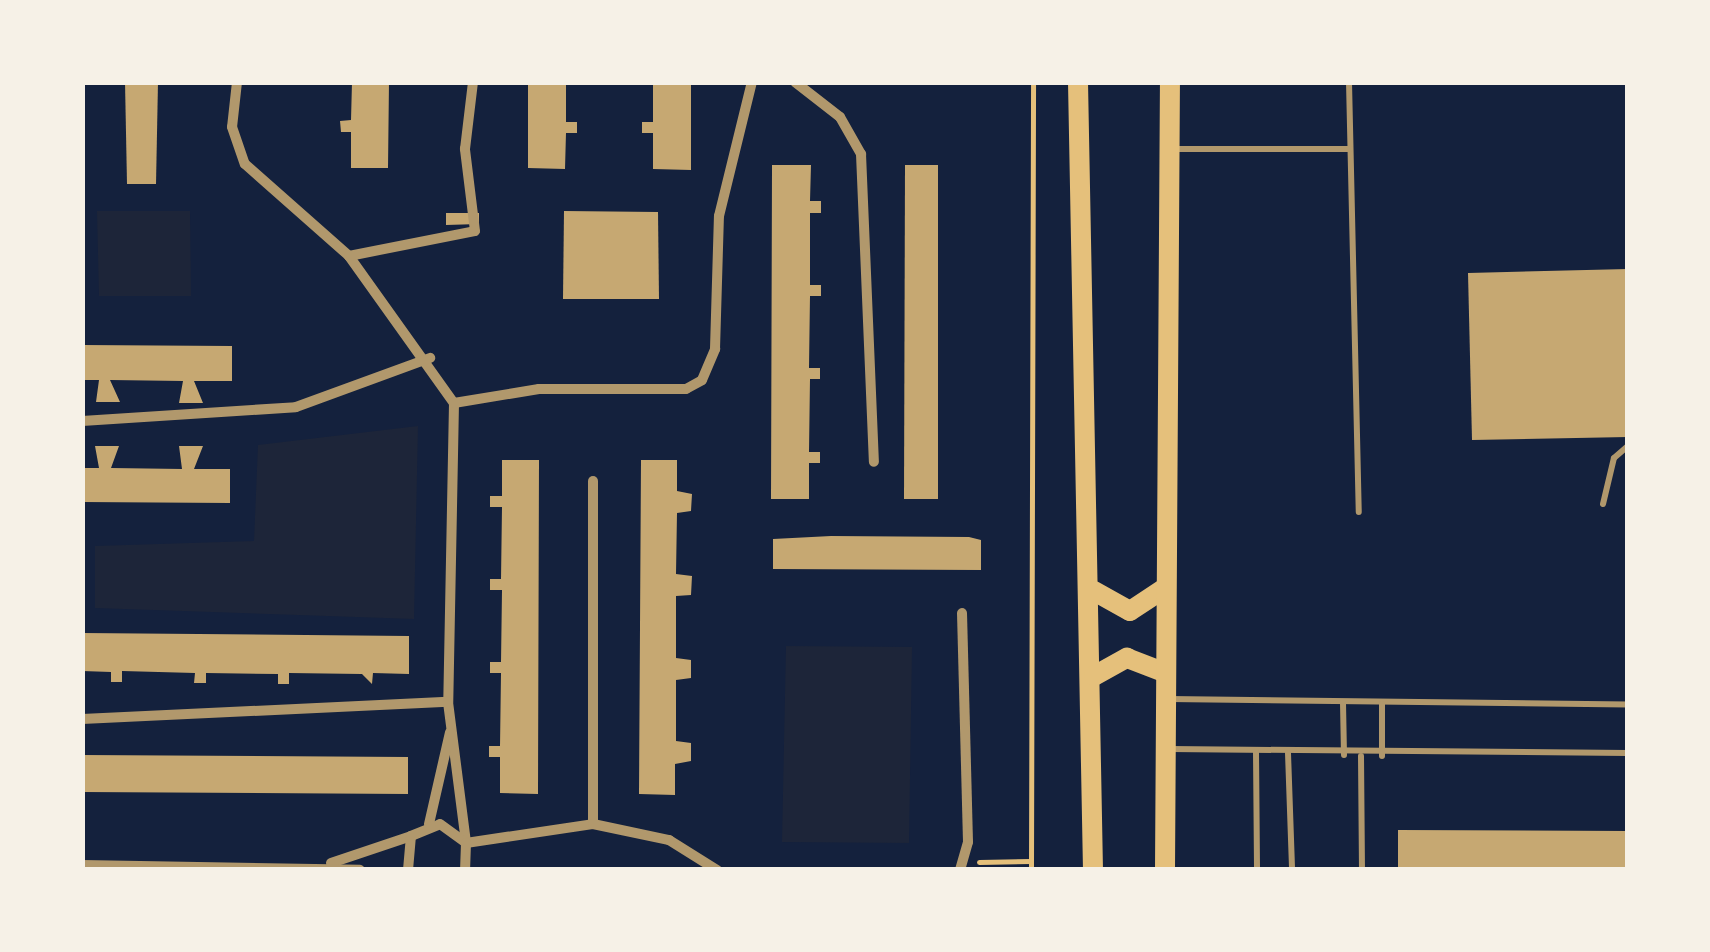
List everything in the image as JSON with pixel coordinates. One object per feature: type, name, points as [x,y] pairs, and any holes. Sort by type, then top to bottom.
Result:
[{"type":"main road","points":[[1078,82],[1094,592],[1093,870]]},
{"type":"main road","points":[[1165,870],[1163,672],[1170,82]]},
{"type":"main road","points":[[1094,592],[1130,611],[1165,588]]},
{"type":"main road","points":[[1094,676],[1127,658],[1163,672]]},
{"type":"street","points":[[238,82],[232,126],[245,164],[348,256],[430,358],[454,403],[448,702],[466,843],[465,870]]},
{"type":"street","points":[[348,256],[476,231],[465,149],[473,82]]},
{"type":"street","points":[[454,403],[539,389],[686,389],[702,380],[715,349],[719,216],[752,82]]},
{"type":"street","points":[[795,82],[840,117],[861,154],[874,462]]},
{"type":"street","points":[[82,422],[296,407],[430,358]]},
{"type":"street","points":[[593,824],[594,481]]},
{"type":"street","points":[[962,613],[962,866]]},
{"type":"street","points":[[82,719],[448,702]]},
{"type":"street","points":[[430,824],[452,726]]},
{"type":"street","points":[[330,863],[411,836],[430,824],[451,827],[466,843]]},
{"type":"street","points":[[466,843],[593,824],[669,840],[704,866],[717,870]]},
{"type":"street","points":[[408,870],[411,836]]},
{"type":"street","points":[[82,864],[330,863],[360,870]]},
{"type":"lane","points":[[1349,82],[1359,512]]},
{"type":"lane","points":[[1171,149],[1350,149]]},
{"type":"lane","points":[[1604,504],[1614,458],[1628,446]]},
{"type":"lane","points":[[1163,699],[1628,705]]},
{"type":"lane","points":[[1342,703],[1344,755]]},
{"type":"lane","points":[[1382,704],[1382,756]]},
{"type":"lane","points":[[1164,749],[1361,756],[1628,754]]},
{"type":"lane","points":[[1256,752],[1258,870]]},
{"type":"lane","points":[[1288,753],[1292,870]]},
{"type":"lane","points":[[1361,756],[1362,870]]},
{"type":"path","points":[[1032,870],[1033,82]]},
{"type":"path","points":[[962,866],[1031,860]]},
{"type":"shaded area","points":[[97,211],[190,211],[191,296],[99,296]]},
{"type":"shaded area","points":[[418,426],[414,619],[95,608],[95,546],[254,541],[258,445]]},
{"type":"shaded area","points":[[786,646],[912,647],[909,843],[782,842]]},
{"type":"building","points":[[125,82],[158,82],[156,184],[127,184]]},
{"type":"building","points":[[352,82],[389,82],[388,168],[351,168],[351,132],[341,132],[340,121],[351,120]]},
{"type":"building","points":[[528,82],[566,82],[566,122],[577,122],[577,133],[566,133],[565,169],[528,168]]},
{"type":"building","points":[[653,82],[691,82],[691,170],[653,169],[653,133],[642,133],[642,122],[653,122]]},
{"type":"building","points":[[772,165],[811,165],[810,201],[821,201],[821,213],[810,213],[810,285],[821,285],[821,296],[810,296],[809,368],[820,368],[820,379],[810,379],[809,452],[820,452],[820,463],[809,463],[809,499],[771,499]]},
{"type":"building","points":[[905,165],[938,165],[938,499],[904,499]]},
{"type":"building","points":[[564,211],[658,212],[659,299],[563,299]]},
{"type":"building","points":[[446,213],[479,213],[479,224],[446,225]]},
{"type":"building","points":[[1628,269],[1628,437],[1472,440],[1468,273]]},
{"type":"building","points":[[82,345],[232,346],[232,381],[194,381],[203,403],[179,403],[183,381],[110,380],[120,402],[96,402],[99,380],[82,380]]},
{"type":"building","points":[[95,446],[119,446],[111,468],[182,469],[179,446],[203,446],[194,469],[230,469],[230,503],[82,502],[82,468],[99,468]]},
{"type":"building","points":[[502,460],[539,460],[538,794],[500,793],[500,757],[489,757],[489,746],[500,746],[501,673],[490,673],[490,662],[501,662],[502,590],[490,590],[490,579],[501,579],[502,507],[490,507],[490,496],[502,496]]},
{"type":"building","points":[[641,460],[677,460],[677,491],[692,494],[691,511],[677,513],[676,574],[692,576],[691,595],[676,596],[676,658],[691,660],[691,678],[676,680],[676,741],[691,743],[691,761],[675,764],[675,795],[639,794]]},
{"type":"building","points":[[969,537],[981,540],[981,570],[773,569],[773,539]]},
{"type":"building","points":[[82,633],[409,636],[409,674],[373,673],[372,684],[362,674],[289,673],[289,684],[278,684],[278,674],[206,673],[206,683],[194,683],[195,673],[122,671],[122,682],[111,682],[111,672],[82,671]]},
{"type":"building","points":[[82,755],[408,757],[408,794],[82,792]]},
{"type":"building","points":[[1398,830],[1628,831],[1628,870],[1398,870]]}]
